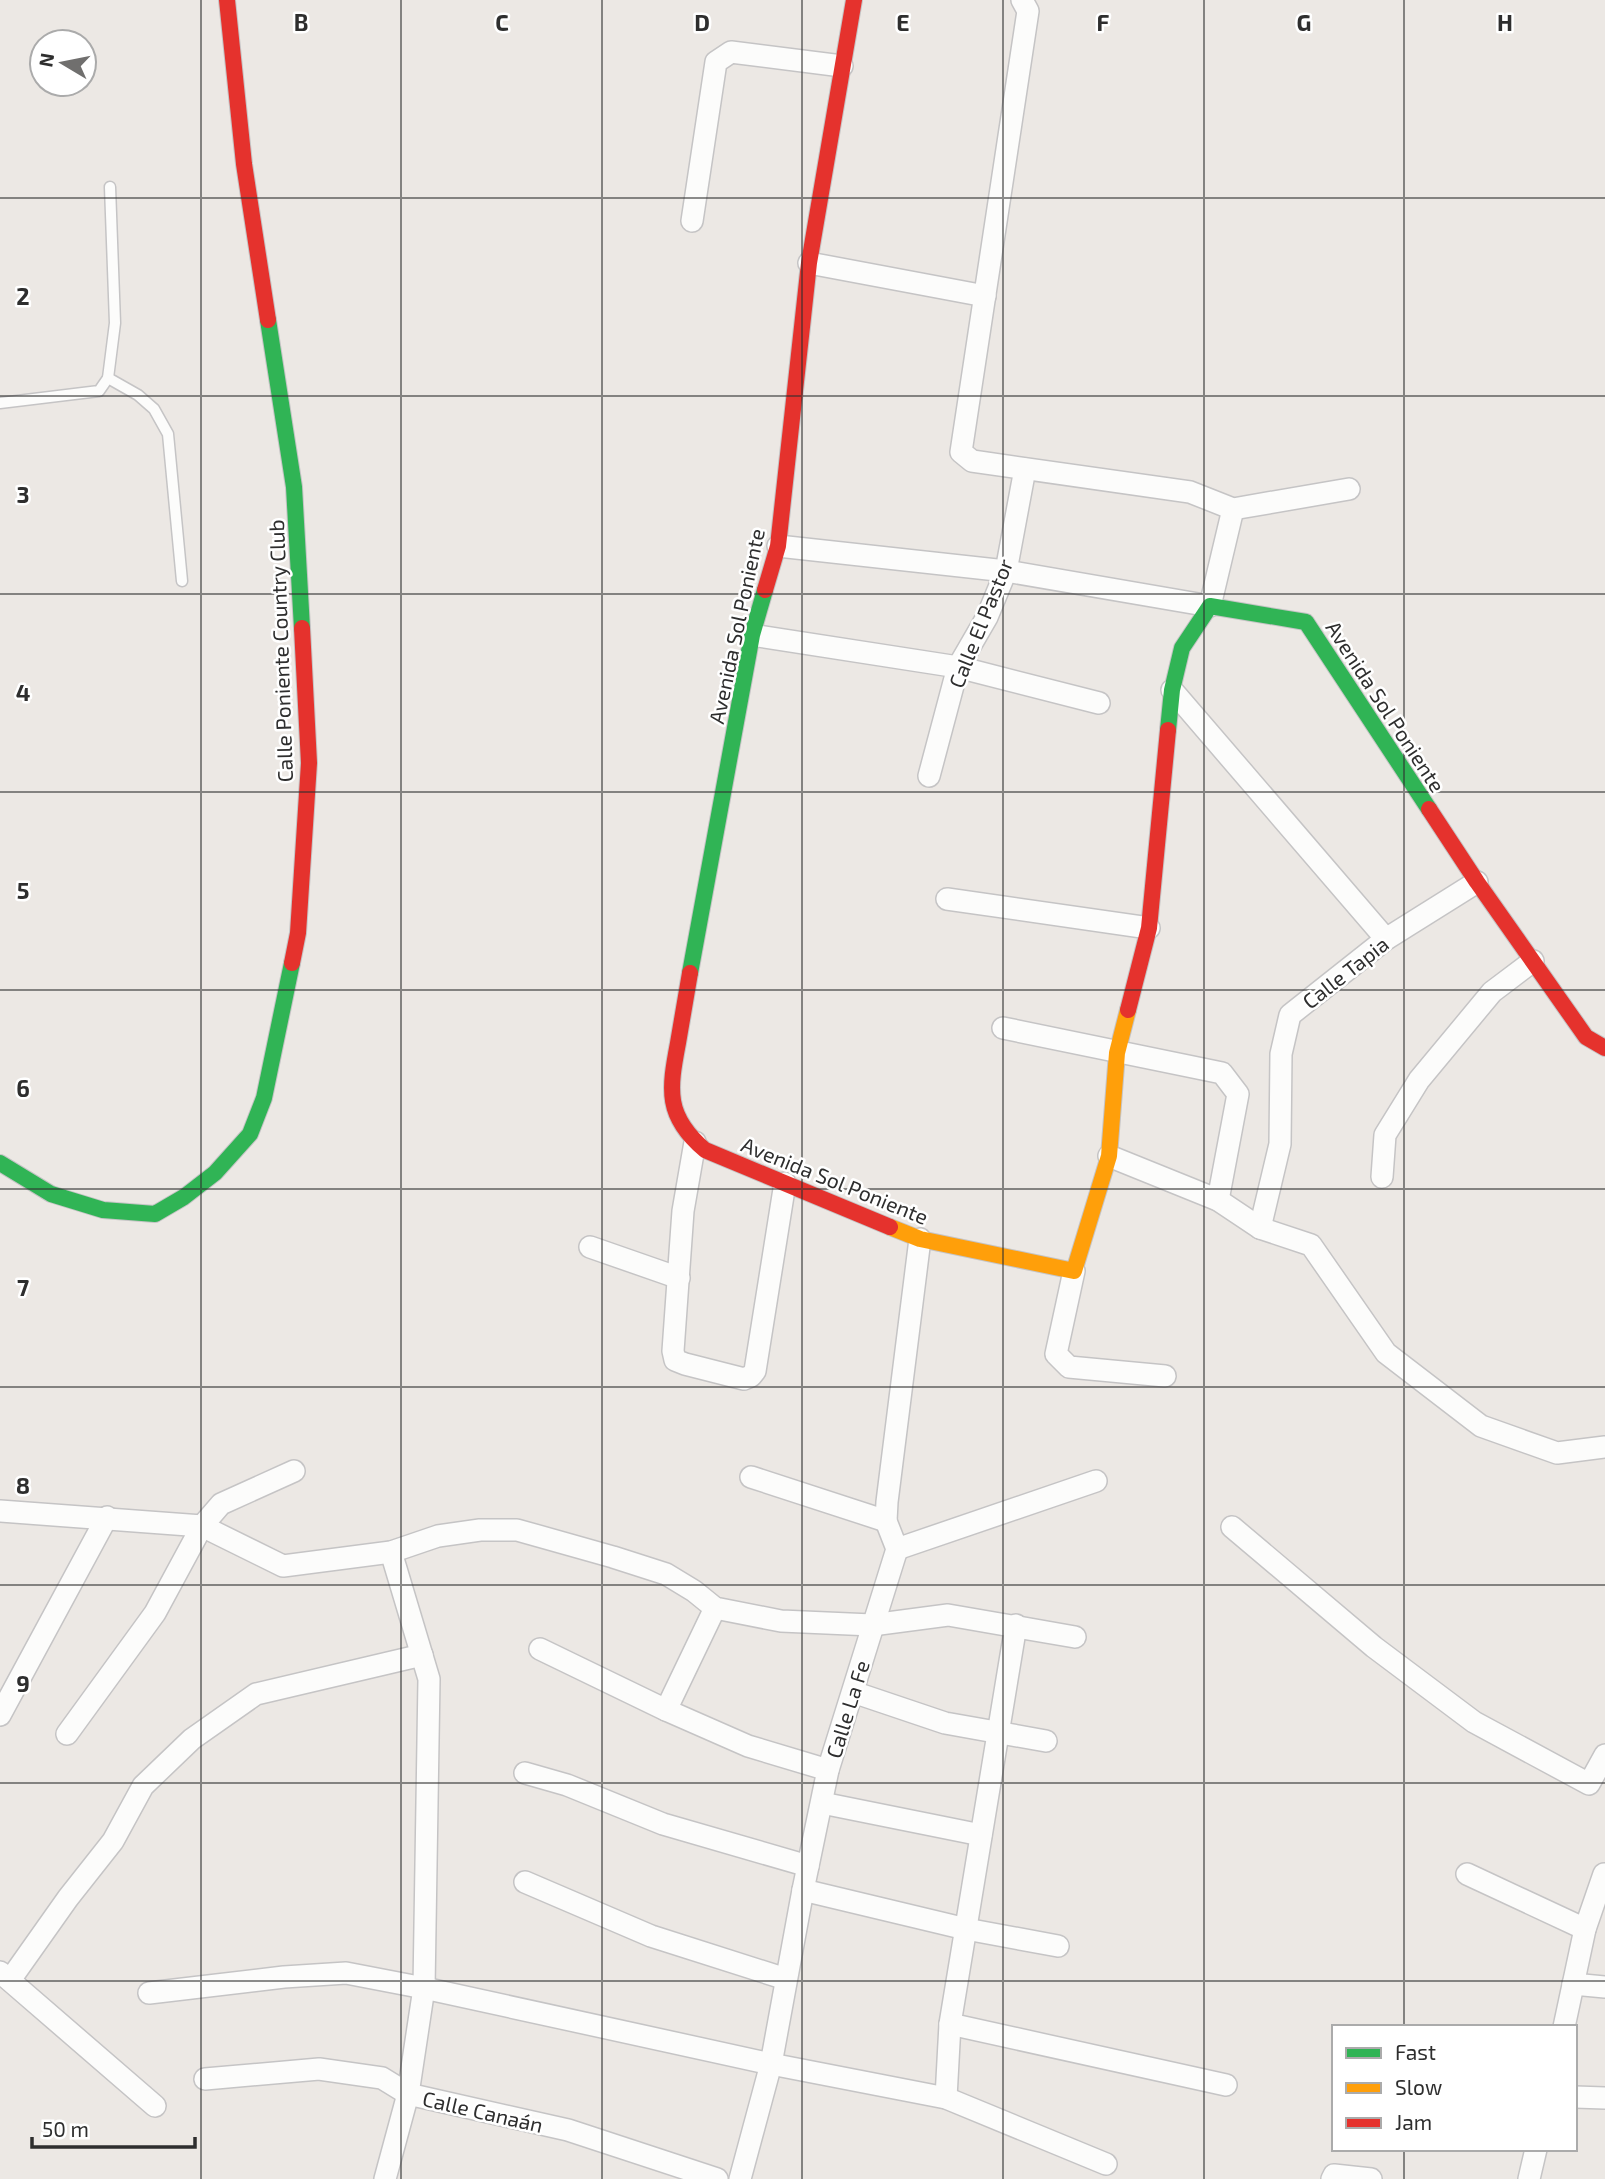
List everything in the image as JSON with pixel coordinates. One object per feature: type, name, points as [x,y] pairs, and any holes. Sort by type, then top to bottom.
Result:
[{"type":"street","name":"Calle Poniente Country Club","points":[[0,1163],[51,1194],[103,1210],[155,1214],[184,1197],[215,1172],[250,1134],[264,1098],[295,946],[309,763],[294,487],[244,164],[227,0]]},
{"type":"street","name":"Avenida Sol Poniente","points":[[854,0],[809,263],[778,546],[752,635],[670,1084],[675,1113],[687,1136],[705,1150],[920,1239],[1074,1271]]},
{"type":"street","points":[[1022,0],[1028,11],[961,452],[972,461],[1190,492],[1233,509],[1349,489]]},
{"type":"street","points":[[692,221],[716,62],[731,52],[842,66]]},
{"type":"street","points":[[809,263],[985,296]]},
{"type":"street","name":"Calle El Pastor","points":[[929,776],[958,667],[987,617],[1006,571],[1025,468]]},
{"type":"street","points":[[1166,1376],[1069,1367],[1056,1354],[1074,1271],[1109,1156],[1117,1053],[1149,928],[1172,690],[1182,648],[1210,606],[1233,509]]},
{"type":"street","points":[[778,546],[1006,571],[1210,606]]},
{"type":"street","name":"Avenida Sol Poniente","points":[[1210,606],[1306,622],[1533,961],[1587,1037],[1605,1048]]},
{"type":"street","points":[[752,635],[958,667],[1099,703]]},
{"type":"street","points":[[1172,690],[1386,939]]},
{"type":"street","name":"Calle Tapia","points":[[1260,1227],[1280,1144],[1281,1054],[1290,1015],[1386,939],[1477,881]]},
{"type":"street","points":[[947,899],[1149,928]]},
{"type":"street","points":[[1382,1177],[1385,1135],[1419,1080],[1492,992],[1533,961]]},
{"type":"street","points":[[1003,1028],[1222,1073],[1238,1094],[1218,1200]]},
{"type":"street","points":[[695,1142],[683,1211],[673,1351],[676,1360],[684,1364],[744,1378],[751,1377],[755,1371],[785,1183]]},
{"type":"street","points":[[1109,1156],[1218,1200],[1260,1227],[1311,1245],[1386,1353],[1481,1426],[1557,1453],[1605,1447]]},
{"type":"street","points":[[920,1239],[886,1521],[897,1549],[1096,1481]]},
{"type":"street","points":[[590,1247],[679,1278]]},
{"type":"street","points":[[67,1734],[155,1613],[202,1526],[221,1504],[294,1471]]},
{"type":"street","points":[[751,1477],[886,1521]]},
{"type":"street","points":[[0,1511],[202,1526],[283,1566],[391,1552],[438,1536],[480,1530],[517,1530],[666,1574],[715,1608],[781,1621],[872,1625],[948,1615],[1075,1637]]},
{"type":"street","points":[[0,1715],[107,1517]]},
{"type":"street","points":[[1232,1527],[1374,1647],[1474,1722],[1597,1786],[1605,1755]]},
{"type":"street","name":"Calle La Fe","points":[[740,2179],[771,2064],[828,1770],[897,1549]]},
{"type":"street","points":[[385,2179],[408,2094],[424,1988],[429,1679],[391,1552]]},
{"type":"street","points":[[666,1710],[715,1608]]},
{"type":"street","points":[[946,2098],[950,2024],[1016,1625]]},
{"type":"street","points":[[540,1649],[748,1746],[828,1770]]},
{"type":"street","points":[[155,2106],[5,1976],[113,1840],[143,1786],[192,1739],[256,1694],[422,1655]]},
{"type":"street","points":[[853,1692],[945,1723],[1046,1741]]},
{"type":"street","points":[[525,1773],[567,1785],[663,1824],[808,1866]]},
{"type":"street","points":[[822,1803],[981,1835]]},
{"type":"street","points":[[1467,1874],[1585,1929]]},
{"type":"street","points":[[525,1882],[651,1936],[786,1979]]},
{"type":"street","points":[[1563,2025],[1585,1929],[1602,1888]]},
{"type":"street","points":[[803,1889],[966,1929],[1058,1946]]},
{"type":"street","points":[[149,1993],[284,1977],[346,1973],[771,2064],[946,2098],[1106,2164]]},
{"type":"street","points":[[1573,1984],[1605,1987]]},
{"type":"street","points":[[950,2024],[1226,2085]]},
{"type":"street","name":"Calle Canaán","points":[[205,2079],[319,2069],[382,2078],[408,2094],[568,2130],[717,2179]]},
{"type":"street","points":[[1577,2097],[1605,2098]]},
{"type":"street","points":[[1529,2179],[1536,2151]]},
{"type":"street","points":[[1332,2179],[1334,2175],[1371,2179]]},
{"type":"lane","points":[[0,403],[99,391],[108,378],[115,323],[110,187]]},
{"type":"lane","points":[[108,378],[138,395],[154,409],[168,433],[182,581]]},
{"type":"traffic: fast","points":[[268,320],[294,487],[302,628]]},
{"type":"traffic: fast","points":[[690,973],[752,635],[765,590]]},
{"type":"traffic: fast","points":[[1168,730],[1172,690],[1182,648],[1210,606],[1306,622],[1429,809]]},
{"type":"traffic: fast","points":[[0,1163],[51,1194],[103,1210],[155,1214],[184,1197],[215,1173],[250,1134],[264,1098],[292,963]]},
{"type":"traffic: slow","points":[[890,1227],[920,1239],[1074,1271],[1109,1156],[1117,1053],[1128,1010]]},
{"type":"traffic: jam","points":[[227,0],[244,164],[268,320]]},
{"type":"traffic: jam","points":[[765,590],[778,546],[809,263],[854,0]]},
{"type":"traffic: jam","points":[[292,963],[298,933],[309,763],[302,628]]},
{"type":"traffic: jam","points":[[1128,1010],[1149,928],[1168,730]]},
{"type":"traffic: jam","points":[[1429,809],[1586,1037],[1605,1048]]},
{"type":"traffic: jam","points":[[690,973],[672,1089],[677,1114],[692,1138],[705,1150],[890,1227]]}]
